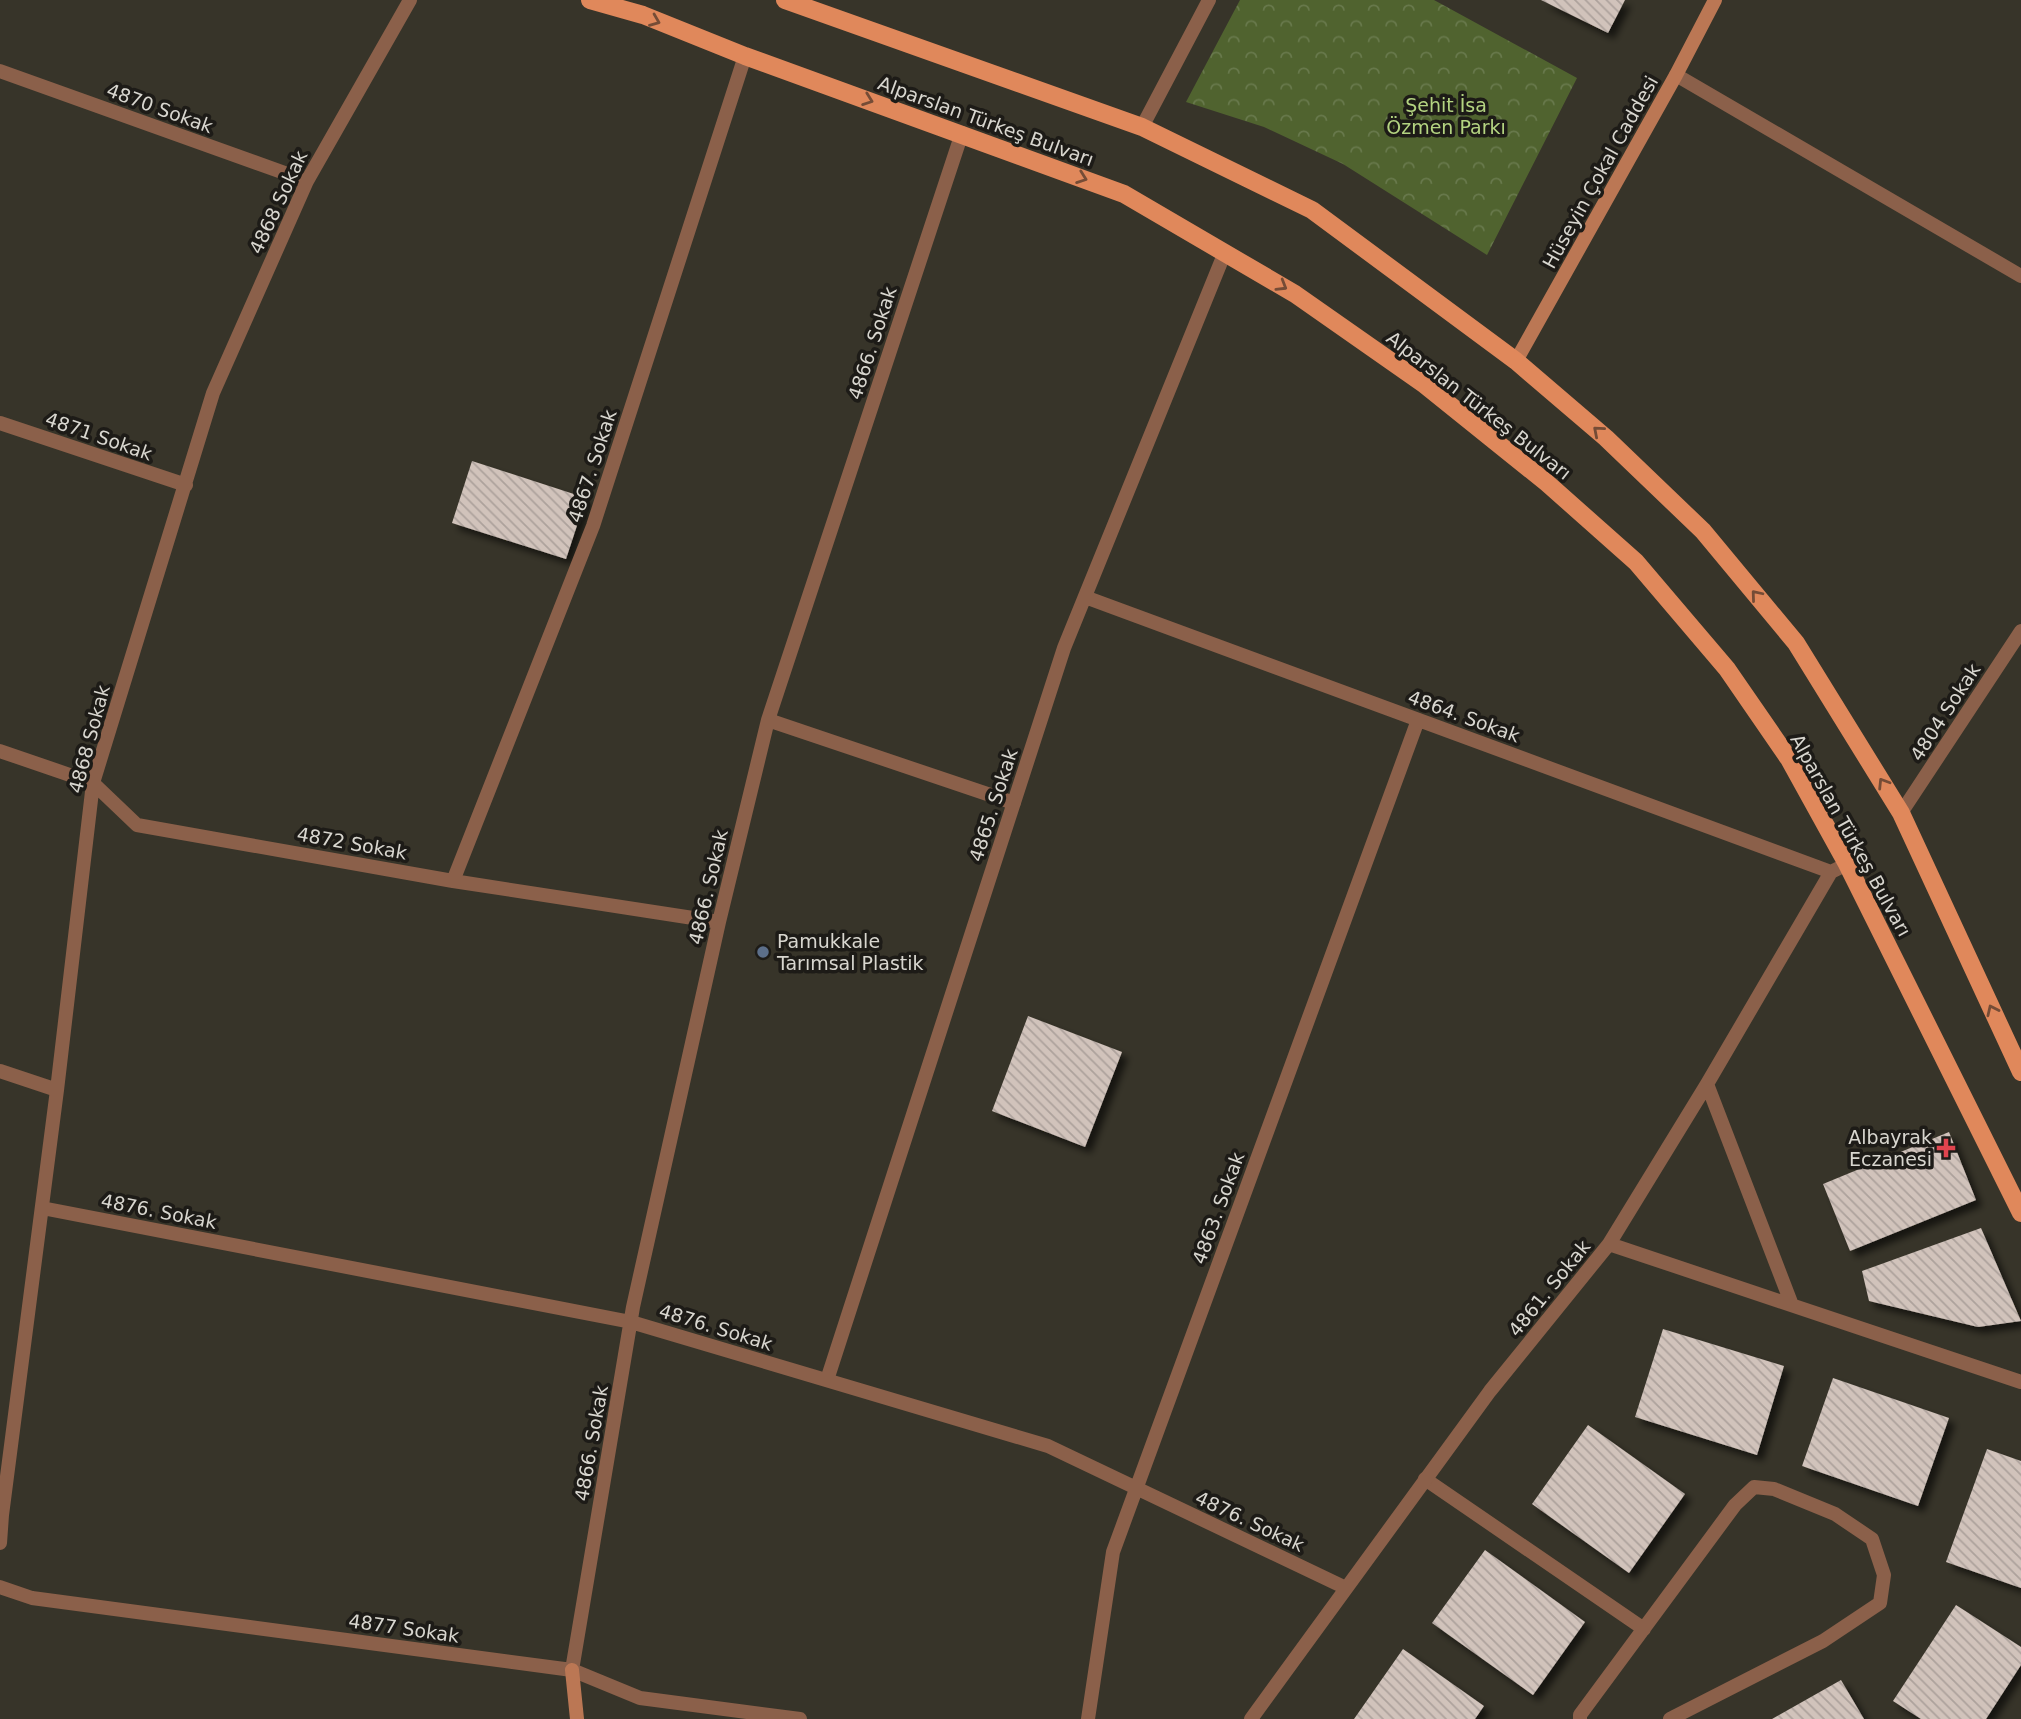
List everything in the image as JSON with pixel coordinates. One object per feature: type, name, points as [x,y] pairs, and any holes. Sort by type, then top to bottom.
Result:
[{"type":"main road","name":"Alparslan Türkeş Bulvarı","points":[[590,0],[643,15],[745,57],[962,133],[1124,194],[1296,294],[1426,385],[1547,483],[1636,562],[1727,669],[1789,759],[1839,868],[2021,1213]]},
{"type":"main road","points":[[785,0],[1142,127],[1311,210],[1516,361],[1606,438],[1703,531],[1796,643],[1901,813],[2021,1072]]},
{"type":"street","name":"4868 Sokak","points":[[0,1543],[93,783],[213,393],[307,181],[410,0]]},
{"type":"street","points":[[1142,127],[1209,0]]},
{"type":"street","name":"Hüseyin Çokal Caddesi","points":[[1516,361],[1715,0]]},
{"type":"street","name":"4867. Sokak","points":[[453,881],[593,526],[745,57]]},
{"type":"street","name":"4870 Sokak","points":[[0,71],[307,181]]},
{"type":"street","points":[[1676,75],[2021,276]]},
{"type":"street","name":"4866. Sokak","points":[[572,1670],[631,1322],[719,922],[768,720],[962,133]]},
{"type":"street","name":"4865. Sokak","points":[[827,1380],[1064,648],[1225,251]]},
{"type":"street","name":"4871 Sokak","points":[[0,423],[186,485]]},
{"type":"street","name":"4864. Sokak","points":[[1084,597],[1418,720],[1839,868]]},
{"type":"street","name":"4804 Sokak","points":[[1901,813],[2021,631]]},
{"type":"street","points":[[768,720],[1014,803]]},
{"type":"street","name":"4863. Sokak","points":[[1088,1719],[1113,1552],[1418,720]]},
{"type":"street","name":"4872 Sokak","points":[[0,751],[93,783],[137,825],[453,881],[719,922]]},
{"type":"street","name":"4861. Sokak","points":[[1251,1719],[1490,1391],[1609,1244],[1839,868]]},
{"type":"street","points":[[0,1071],[57,1090]]},
{"type":"street","points":[[1707,1084],[1792,1305]]},
{"type":"street","name":"4876. Sokak","points":[[42,1208],[631,1322],[1048,1446],[1346,1588]]},
{"type":"street","points":[[1609,1244],[2021,1382]]},
{"type":"street","points":[[1425,1479],[1644,1629]]},
{"type":"street","points":[[1580,1719],[1580,1715],[1735,1505],[1754,1487],[1774,1489],[1835,1514],[1872,1539],[1884,1575],[1880,1603],[1823,1641],[1670,1719]]},
{"type":"street","name":"4877 Sokak","points":[[0,1587],[32,1598],[572,1670],[640,1698],[800,1719]]},
{"type":"street","points":[[572,1670],[577,1719]]},
{"type":"green space","name":"Şehit İsa Özmen Parkı","points":[[1240,0],[1434,0],[1577,78],[1487,255],[1343,164],[1264,127],[1186,102]]},
{"type":"building","points":[[1541,0],[1625,0],[1608,33]]},
{"type":"building","points":[[472,461],[586,498],[566,559],[452,523]]},
{"type":"building","points":[[1028,1016],[1122,1052],[1085,1147],[992,1111]]},
{"type":"building","points":[[1949,1132],[1976,1200],[1850,1251],[1823,1184]]},
{"type":"building","points":[[1981,1228],[2021,1321],[1978,1327],[1869,1301],[1862,1271]]},
{"type":"building","points":[[1663,1329],[1784,1366],[1757,1455],[1635,1417]]},
{"type":"building","points":[[1833,1378],[1949,1418],[1918,1506],[1802,1466]]},
{"type":"building","points":[[1588,1425],[1685,1494],[1629,1573],[1532,1504]]},
{"type":"building","points":[[1987,1449],[2021,1461],[2021,1588],[1946,1562]]},
{"type":"building","points":[[1485,1550],[1585,1622],[1533,1695],[1432,1623]]},
{"type":"building","points":[[1956,1605],[2021,1647],[2021,1665],[1986,1719],[1921,1719],[1893,1701]]},
{"type":"building","points":[[1403,1649],[1484,1706],[1475,1719],[1354,1719]]},
{"type":"building","points":[[1841,1680],[1864,1719],[1772,1719]]},
{"type":"place","name":"Pamukkale Tarımsal Plastik","points":[[763,952]]},
{"type":"place","name":"Albayrak Eczanesi","points":[[1946,1148]]}]
